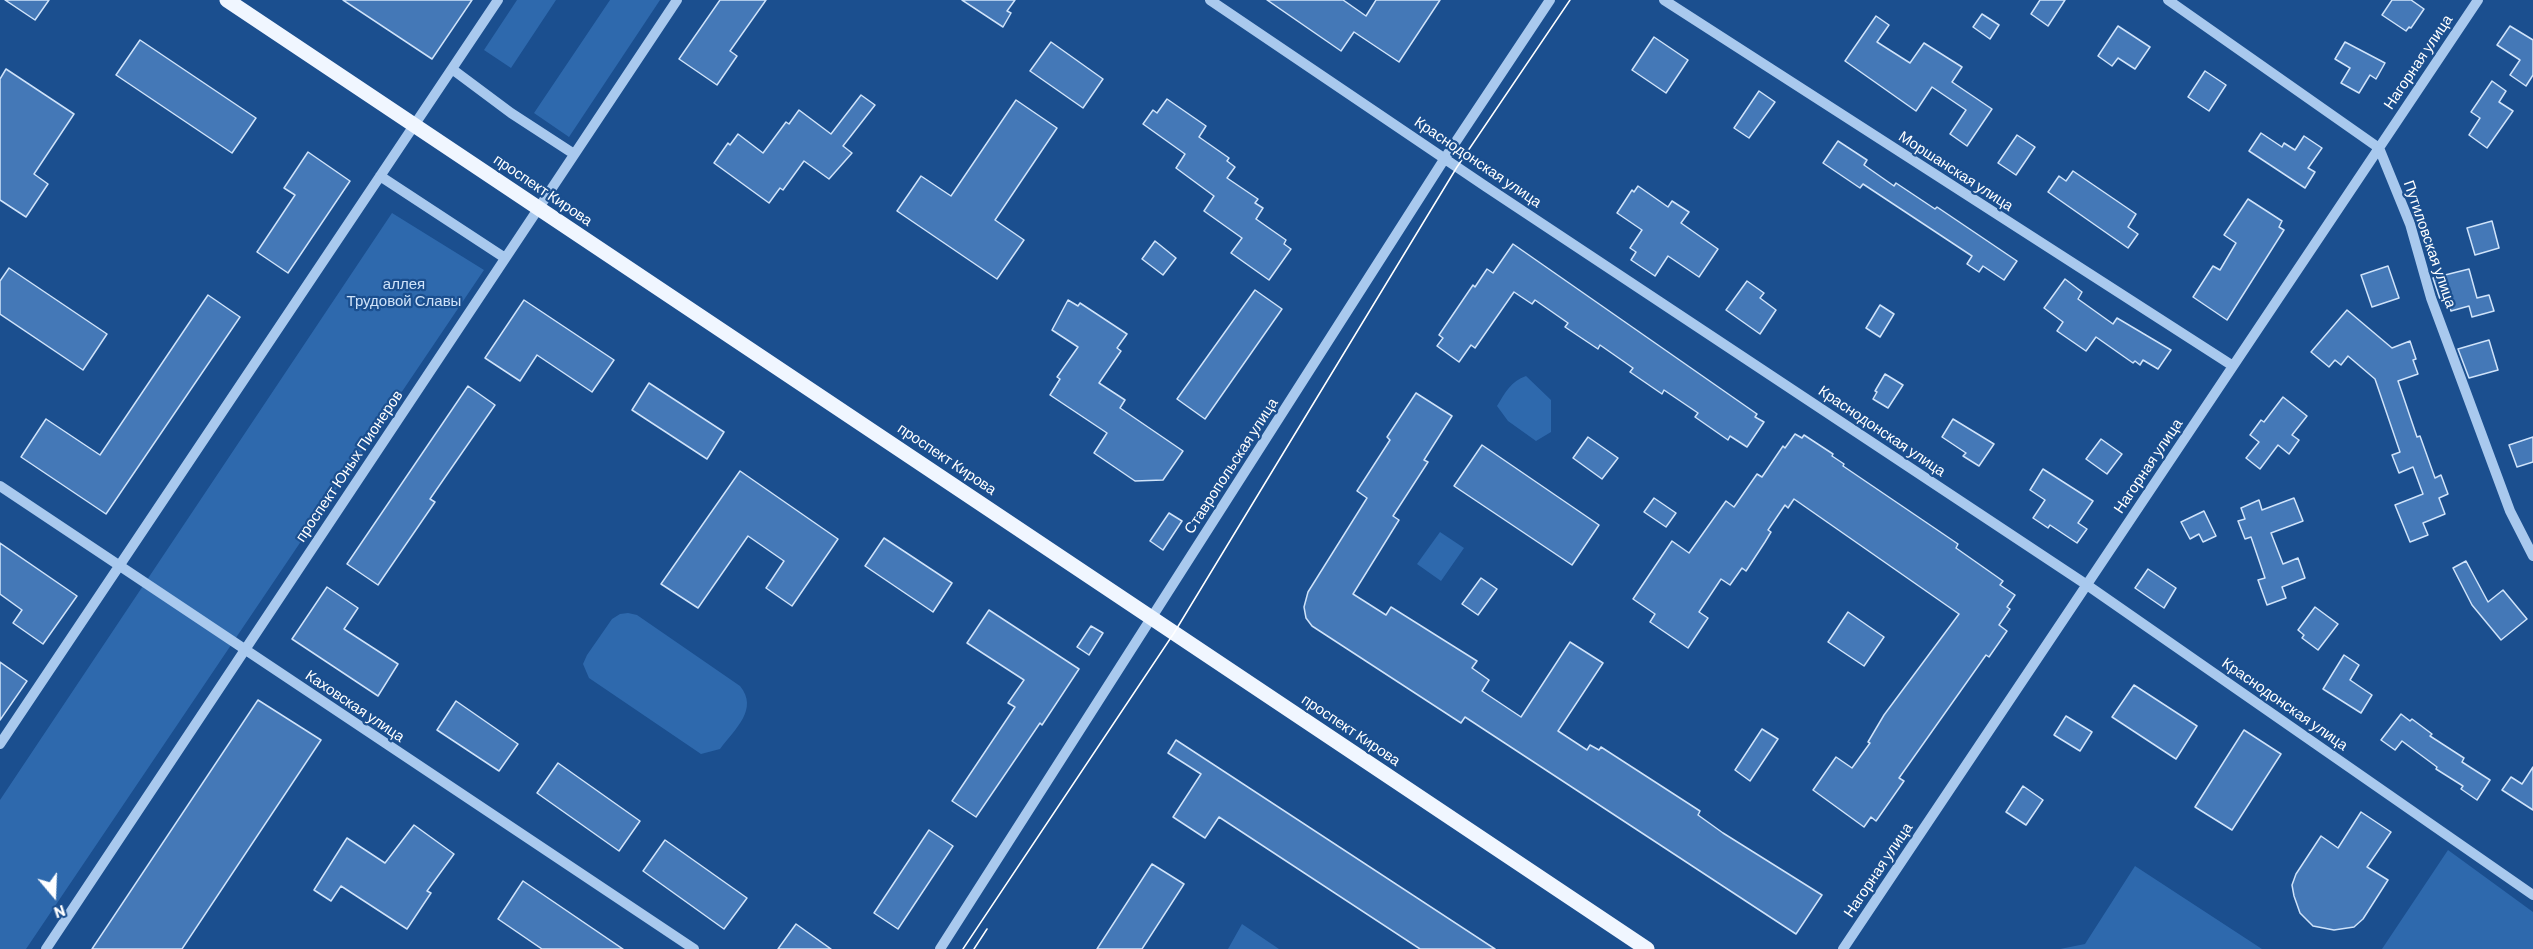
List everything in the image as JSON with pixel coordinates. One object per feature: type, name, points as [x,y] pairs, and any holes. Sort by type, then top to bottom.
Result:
[{"type":"main road","name":"проспект Кирова","points":[[226,0],[1647,949]]},
{"type":"street","points":[[0,744],[498,0]]},
{"type":"street","name":"проспект Юных Пионеров","points":[[46,949],[677,0]]},
{"type":"street","name":"Краснодонская улица","points":[[1210,0],[2087,585],[2533,895]]},
{"type":"street","name":"Ставропольская улица","points":[[940,949],[1445,158],[1550,0]]},
{"type":"street","name":"Моршанская улица","points":[[1664,0],[2233,366]]},
{"type":"street","points":[[2168,0],[2379,148]]},
{"type":"street","name":"Нагорная улица","points":[[1843,949],[2478,0]]},
{"type":"street","points":[[452,69],[511,113],[574,154]]},
{"type":"street","name":"Путиловская улица","points":[[2379,148],[2410,224],[2431,297],[2506,500],[2533,556]]},
{"type":"street","points":[[380,176],[505,258]]},
{"type":"street","name":"Каховская улица","points":[[0,486],[694,949]]},
{"type":"green space","points":[[517,0],[556,0],[511,68],[484,50]]},
{"type":"green space","points":[[610,0],[660,0],[569,137],[534,113]]},
{"type":"green space","name":"аллея Трудовой Славы","points":[[392,213],[484,270],[26,949],[0,949],[0,800]]},
{"type":"green space","points":[[1526,376],[1551,400],[1551,432],[1536,441],[1508,421],[1497,406],[1512,384]]},
{"type":"green space","points":[[1440,532],[1464,548],[1441,581],[1417,564]]},
{"type":"green space","points":[[620,614],[637,615],[740,686],[745,694],[746,711],[743,719],[720,749],[701,754],[589,678],[583,664],[587,655],[612,619]]},
{"type":"green space","points":[[2448,850],[2533,912],[2533,949],[2382,949]]},
{"type":"green space","points":[[2135,866],[2262,949],[2060,949],[2085,944]]},
{"type":"green space","points":[[1242,924],[1279,949],[1228,949]]},
{"type":"building","points":[[5,0],[49,0],[35,20]]},
{"type":"building","points":[[343,0],[472,0],[432,59]]},
{"type":"building","points":[[720,0],[766,0],[730,51],[737,56],[717,85],[679,59]]},
{"type":"building","points":[[962,0],[1015,0],[1007,11],[1011,13],[1003,27]]},
{"type":"building","points":[[1267,0],[1343,0],[1366,16],[1376,0],[1440,0],[1399,62],[1354,32],[1341,51]]},
{"type":"building","points":[[2040,0],[2065,0],[2048,26],[2031,14]]},
{"type":"building","points":[[2392,0],[2411,0],[2424,9],[2411,28],[2409,27],[2406,31],[2382,15]]},
{"type":"building","points":[[1982,14],[1999,25],[1990,39],[1973,27]]},
{"type":"building","points":[[1876,16],[1889,25],[1877,42],[1910,63],[1924,43],[1962,67],[1952,82],[1992,109],[1967,146],[1950,134],[1966,110],[1932,87],[1916,111],[1845,61]]},
{"type":"building","points":[[2118,26],[2150,47],[2135,69],[2118,58],[2112,66],[2098,56]]},
{"type":"building","points":[[2510,26],[2533,40],[2533,75],[2526,86],[2510,75],[2520,60],[2497,45]]},
{"type":"building","points":[[1654,37],[1688,60],[1666,93],[1632,70]]},
{"type":"building","points":[[140,40],[256,118],[232,153],[116,75]]},
{"type":"building","points":[[1051,42],[1103,79],[1083,108],[1030,71]]},
{"type":"building","points":[[2345,42],[2385,63],[2376,79],[2370,75],[2359,93],[2341,83],[2350,68],[2335,59]]},
{"type":"building","points":[[6,69],[74,114],[34,174],[48,184],[26,217],[0,200],[0,79]]},
{"type":"building","points":[[2205,71],[2226,85],[2209,111],[2188,97]]},
{"type":"building","points":[[2492,81],[2506,91],[2499,102],[2513,111],[2487,148],[2469,135],[2480,118],[2471,112]]},
{"type":"building","points":[[1759,91],[1775,102],[1749,138],[1734,128]]},
{"type":"building","points":[[861,95],[875,105],[843,146],[852,153],[829,179],[804,161],[783,190],[780,188],[769,203],[714,163],[728,143],[730,145],[738,134],[763,153],[786,122],[789,124],[799,110],[831,134]]},
{"type":"building","points":[[1167,99],[1206,126],[1199,137],[1229,158],[1227,161],[1235,167],[1227,178],[1258,199],[1255,203],[1263,208],[1256,219],[1286,240],[1284,244],[1291,249],[1269,280],[1231,253],[1242,238],[1204,211],[1214,196],[1176,168],[1185,154],[1143,124],[1153,110],[1157,113]]},
{"type":"building","points":[[1016,100],[1057,128],[995,220],[1024,240],[997,279],[897,211],[921,176],[951,196]]},
{"type":"building","points":[[2261,133],[2282,147],[2284,143],[2295,150],[2304,136],[2322,148],[2308,168],[2315,172],[2305,188],[2249,151]]},
{"type":"building","points":[[2017,135],[2035,147],[2016,175],[1998,163]]},
{"type":"building","points":[[1838,141],[1867,160],[1864,165],[1894,186],[1896,183],[1935,209],[1937,207],[2017,261],[2004,280],[1983,266],[1979,272],[1967,264],[1972,256],[1863,184],[1860,188],[1823,163]]},
{"type":"building","points":[[308,152],[350,181],[288,273],[257,252],[295,195],[284,188]]},
{"type":"building","points":[[2073,171],[2136,214],[2128,227],[2138,234],[2128,248],[2048,192],[2059,176],[2066,181]]},
{"type":"building","points":[[1638,186],[1668,207],[1672,201],[1689,212],[1681,223],[1718,249],[1699,277],[1668,256],[1655,276],[1631,260],[1636,252],[1630,248],[1642,230],[1617,213],[1632,190],[1634,192]]},
{"type":"building","points":[[2248,199],[2282,221],[2279,227],[2284,230],[2227,320],[2193,297],[2213,266],[2220,270],[2236,243],[2224,235]]},
{"type":"building","points":[[2492,221],[2499,248],[2475,255],[2467,228]]},
{"type":"building","points":[[1155,241],[1176,258],[1163,275],[1142,259]]},
{"type":"building","points":[[1513,244],[1757,414],[1755,417],[1764,422],[1747,447],[1730,436],[1728,440],[1695,417],[1698,413],[1664,390],[1662,394],[1630,372],[1633,368],[1600,345],[1598,349],[1565,327],[1568,323],[1535,300],[1532,304],[1514,292],[1475,348],[1471,345],[1459,362],[1437,346],[1443,338],[1439,335],[1473,285],[1475,287],[1487,269],[1493,273]]},
{"type":"building","points":[[2388,266],[2399,298],[2372,307],[2361,275]]},
{"type":"building","points":[[9,268],[107,334],[83,370],[0,314],[0,281]]},
{"type":"building","points":[[2469,269],[2477,298],[2489,295],[2494,311],[2472,317],[2469,306],[2451,311],[2447,297],[2440,299],[2433,278]]},
{"type":"building","points":[[2065,279],[2082,292],[2078,299],[2113,324],[2117,318],[2171,350],[2158,369],[2143,360],[2140,365],[2135,361],[2133,363],[2096,337],[2086,351],[2057,331],[2063,322],[2044,308]]},
{"type":"building","points":[[1747,281],[1764,293],[1760,298],[1776,310],[1760,334],[1726,310]]},
{"type":"building","points":[[1255,290],[1282,309],[1205,419],[1177,399]]},
{"type":"building","points":[[208,295],[240,317],[106,514],[21,457],[46,419],[100,455]]},
{"type":"building","points":[[524,300],[614,360],[592,392],[537,355],[520,381],[485,358]]},
{"type":"building","points":[[1068,300],[1078,306],[1080,303],[1127,334],[1117,348],[1121,351],[1099,383],[1125,400],[1120,408],[1183,451],[1163,480],[1135,481],[1094,453],[1107,433],[1050,395],[1060,379],[1057,377],[1078,347],[1052,330]]},
{"type":"building","points":[[1880,305],[1894,314],[1880,337],[1866,328]]},
{"type":"building","points":[[2347,310],[2392,348],[2410,341],[2416,359],[2413,360],[2418,374],[2398,381],[2417,437],[2420,436],[2435,478],[2441,475],[2448,494],[2439,498],[2445,514],[2423,523],[2428,535],[2410,542],[2395,505],[2423,494],[2413,467],[2399,473],[2392,455],[2400,452],[2375,379],[2348,356],[2341,365],[2335,360],[2329,367],[2311,352]]},
{"type":"building","points":[[2489,340],[2498,370],[2469,378],[2458,349]]},
{"type":"building","points":[[1885,374],[1903,385],[1888,408],[1873,399]]},
{"type":"building","points":[[649,383],[724,432],[707,459],[632,410]]},
{"type":"building","points":[[468,386],[495,405],[430,499],[435,502],[378,585],[347,564]]},
{"type":"building","points":[[1416,393],[1452,416],[1424,460],[1428,462],[1393,516],[1399,520],[1353,594],[1386,615],[1391,607],[1477,661],[1472,668],[1489,680],[1482,691],[1521,717],[1570,642],[1603,663],[1558,731],[1587,750],[1590,745],[1599,750],[1601,747],[1700,811],[1698,815],[1723,833],[1822,895],[1796,934],[1465,717],[1461,723],[1312,626],[1306,618],[1304,607],[1308,592],[1367,498],[1357,491],[1390,440],[1387,437]]},
{"type":"building","points":[[2283,397],[2307,416],[2292,435],[2299,440],[2289,454],[2278,445],[2260,469],[2246,458],[2259,442],[2250,435],[2261,420],[2264,422]]},
{"type":"building","points":[[1953,419],[1994,444],[1979,466],[1963,456],[1966,453],[1942,437]]},
{"type":"building","points":[[1795,434],[1802,438],[1804,435],[1833,454],[1832,456],[1844,464],[1843,466],[1958,544],[1956,548],[2003,581],[2000,585],[2015,595],[2007,607],[2010,609],[1999,625],[2007,631],[1989,657],[1986,655],[1899,778],[1904,781],[1876,821],[1871,817],[1864,827],[1813,790],[1836,757],[1852,768],[1870,743],[1868,742],[1884,715],[1959,614],[1794,499],[1788,508],[1785,505],[1768,530],[1771,532],[1746,571],[1742,568],[1730,585],[1721,579],[1699,612],[1708,618],[1688,648],[1650,622],[1655,614],[1633,599],[1672,541],[1689,553],[1726,501],[1734,507],[1757,474],[1762,477],[1783,446],[1785,448]]},
{"type":"building","points":[[1588,437],[1618,458],[1602,479],[1573,458]]},
{"type":"building","points":[[2533,437],[2533,462],[2517,467],[2509,445]]},
{"type":"building","points":[[2101,439],[2122,454],[2107,474],[2086,459]]},
{"type":"building","points":[[1482,445],[1599,525],[1572,565],[1454,486]]},
{"type":"building","points":[[2043,469],[2093,501],[2078,523],[2087,529],[2077,543],[2050,525],[2048,528],[2033,518],[2045,500],[2030,490]]},
{"type":"building","points":[[740,471],[838,539],[792,606],[766,588],[784,561],[748,536],[698,608],[661,584]]},
{"type":"building","points":[[1654,498],[1676,513],[1666,527],[1644,512]]},
{"type":"building","points":[[2294,498],[2303,521],[2271,533],[2283,564],[2298,558],[2305,578],[2282,587],[2286,598],[2267,605],[2258,580],[2265,578],[2251,537],[2245,539],[2238,521],[2245,519],[2241,508],[2259,500],[2262,510]]},
{"type":"building","points":[[2204,511],[2216,536],[2203,542],[2199,534],[2190,539],[2181,522]]},
{"type":"building","points":[[1169,513],[1182,521],[1163,550],[1150,541]]},
{"type":"building","points":[[884,538],[952,583],[933,612],[865,566]]},
{"type":"building","points":[[0,543],[77,596],[43,644],[13,623],[22,610],[0,594]]},
{"type":"building","points":[[2466,561],[2488,602],[2503,590],[2527,619],[2501,640],[2472,605],[2453,568]]},
{"type":"building","points":[[2148,569],[2176,588],[2164,608],[2135,588]]},
{"type":"building","points":[[1481,578],[1497,589],[1478,615],[1462,604]]},
{"type":"building","points":[[327,587],[358,608],[344,629],[398,664],[378,696],[292,639]]},
{"type":"building","points":[[2315,607],[2338,624],[2318,650],[2302,638],[2304,635],[2298,630]]},
{"type":"building","points":[[989,610],[1079,669],[976,817],[952,801],[1015,707],[1008,703],[1024,680],[967,643]]},
{"type":"building","points":[[1848,612],[1884,637],[1864,666],[1828,642]]},
{"type":"building","points":[[1091,626],[1103,633],[1089,655],[1077,647]]},
{"type":"building","points":[[2344,655],[2359,665],[2350,680],[2372,695],[2361,713],[2323,689]]},
{"type":"building","points":[[0,662],[27,681],[0,720]]},
{"type":"building","points":[[2134,685],[2197,726],[2176,759],[2112,717]]},
{"type":"building","points":[[258,700],[321,740],[182,949],[92,949]]},
{"type":"building","points":[[456,701],[518,744],[499,771],[437,730]]},
{"type":"building","points":[[2401,714],[2410,721],[2412,719],[2432,734],[2430,736],[2464,758],[2462,762],[2490,780],[2477,800],[2461,789],[2463,786],[2436,769],[2437,767],[2402,741],[2395,750],[2381,740]]},
{"type":"building","points":[[2066,716],[2092,732],[2080,751],[2054,735]]},
{"type":"building","points":[[1762,729],[1778,739],[1750,781],[1735,770]]},
{"type":"building","points":[[2244,730],[2281,754],[2232,830],[2195,807]]},
{"type":"building","points":[[1176,740],[1495,949],[1420,949],[1219,817],[1205,838],[1173,817],[1201,774],[1168,753]]},
{"type":"building","points":[[558,763],[640,821],[619,851],[537,793]]},
{"type":"building","points":[[2533,767],[2533,810],[2502,790],[2511,777],[2522,784]]},
{"type":"building","points":[[2023,786],[2043,800],[2026,825],[2006,812]]},
{"type":"building","points":[[2361,812],[2391,832],[2367,867],[2388,880],[2363,919],[2354,927],[2334,930],[2313,926],[2300,913],[2294,896],[2292,885],[2296,874],[2321,836],[2338,848]]},
{"type":"building","points":[[414,825],[454,854],[427,891],[431,893],[407,929],[341,886],[331,901],[314,890],[347,838],[385,863]]},
{"type":"building","points":[[929,830],[953,846],[898,929],[874,913]]},
{"type":"building","points":[[665,840],[747,898],[724,929],[643,871]]},
{"type":"building","points":[[1152,864],[1184,884],[1142,949],[1097,949]]},
{"type":"building","points":[[523,881],[623,949],[542,949],[498,919]]},
{"type":"building","points":[[796,924],[831,949],[778,949]]},
{"type":"tram line","points":[[963,949],[1174,633],[1457,167],[1570,0]]},
{"type":"tram line","points":[[974,949],[987,929]]}]
